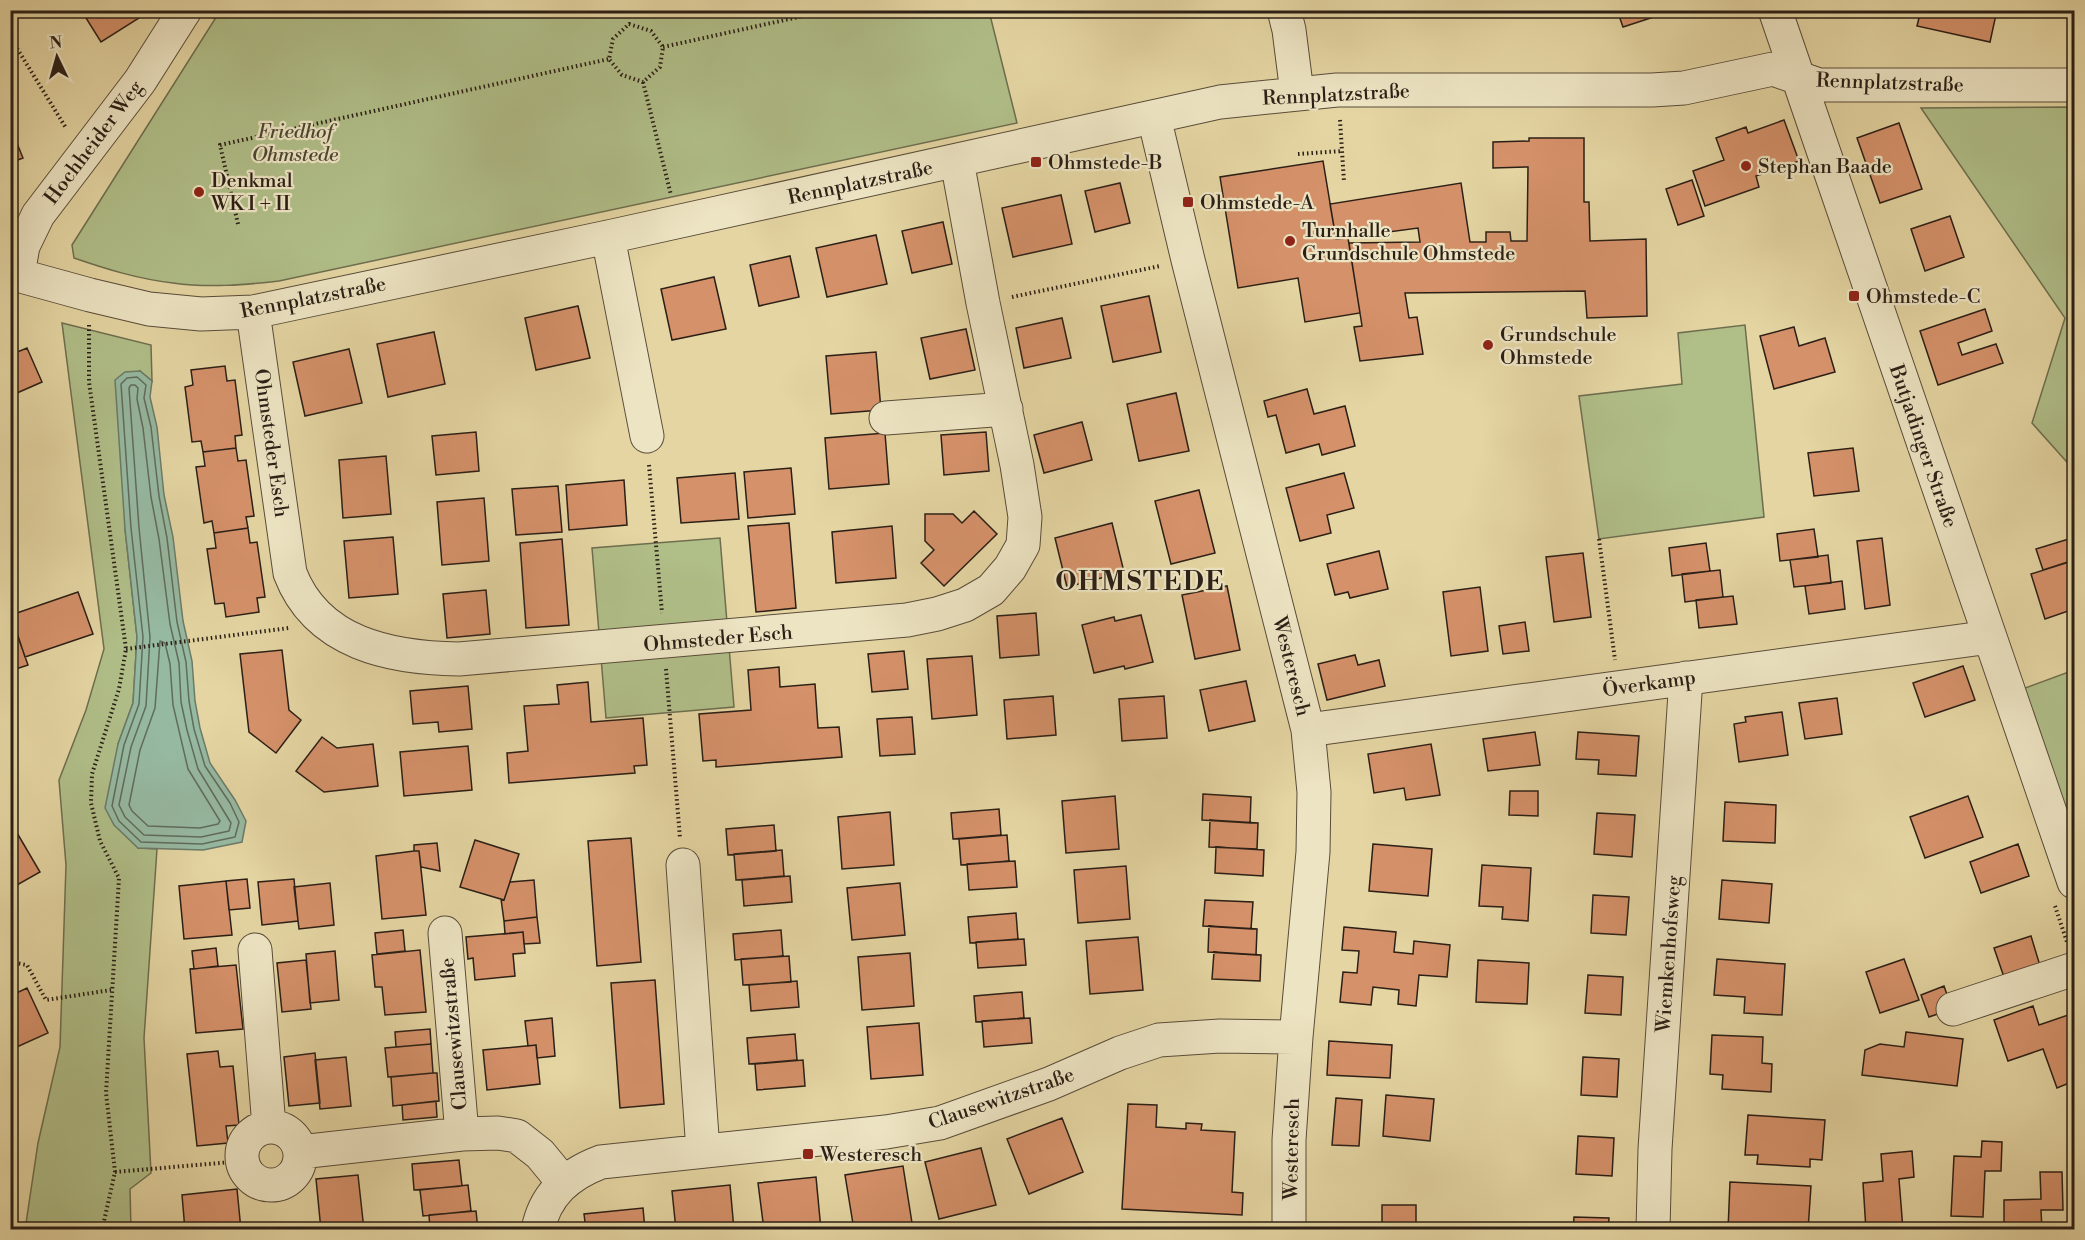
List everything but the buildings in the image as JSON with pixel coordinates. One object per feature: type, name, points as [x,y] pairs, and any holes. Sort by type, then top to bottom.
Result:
[{"type":"street","name":"Hochheider Weg","points":[[14,273],[23,246],[38,215],[140,81],[185,10]]},
{"type":"street","points":[[1284,10],[1289,30],[1297,93]]},
{"type":"street","name":"Butjadinger Straße","points":[[1774,10],[2074,882]]},
{"type":"street","name":"Rennplatzstraße","points":[[14,273],[149,309],[191,313],[253,312],[678,222],[1220,102],[1297,93],[1337,90],[1652,90],[1684,88],[1773,69],[1819,84],[2074,85]]},
{"type":"street","name":"Westeresch","points":[[1154,117],[1188,260],[1308,730],[1314,792],[1313,852],[1289,1140],[1290,1230]]},
{"type":"street","name":"Ohmsteder Esch","points":[[253,312],[290,573],[298,592],[309,608],[326,623],[372,647],[427,659],[459,659],[907,620],[937,614],[965,605],[991,590],[1010,568],[1023,545],[1025,517],[1006,409],[982,303],[957,161]]},
{"type":"street","points":[[608,237],[647,436]]},
{"type":"street","points":[[886,418],[1006,409]]},
{"type":"street","name":"Överkamp","points":[[1308,730],[1990,637]]},
{"type":"street","name":"Wiemkenhofsweg","points":[[1653,1230],[1655,1149],[1686,678]]},
{"type":"street","points":[[683,865],[703,1151]]},
{"type":"street","name":"Clausewitzstraße","points":[[445,933],[462,1134]]},
{"type":"street","points":[[255,950],[269,1127]]},
{"type":"street","points":[[1953,1009],[2074,969]]},
{"type":"street","name":"Clausewitzstraße","points":[[538,1230],[550,1201],[563,1182],[580,1170],[601,1162],[886,1132],[940,1123],[1049,1084],[1120,1053],[1159,1040],[1220,1036],[1296,1037]]},
{"type":"street","points":[[269,1127],[286,1131],[298,1144],[300,1152],[296,1170],[290,1177],[273,1184],[256,1180],[245,1169],[242,1151],[251,1134],[269,1127]]},
{"type":"street","name":"Clausewitzstraße","points":[[300,1152],[498,1132],[518,1136],[540,1154],[563,1182]]},
{"type":"path","points":[[663,47],[830,10]]},
{"type":"path","points":[[609,59],[613,39],[629,24],[651,31],[663,47],[660,67],[643,82]]},
{"type":"path","points":[[10,37],[84,156]]},
{"type":"path","points":[[609,59],[622,75],[643,82]]},
{"type":"path","points":[[238,224],[220,145],[609,59]]},
{"type":"path","points":[[643,82],[678,222]]},
{"type":"path","points":[[1337,90],[1344,182]]},
{"type":"path","points":[[1298,154],[1342,151]]},
{"type":"path","points":[[982,303],[1188,260]]},
{"type":"path","points":[[90,295],[89,382],[126,649],[119,689],[92,774],[91,802],[100,841],[119,878],[106,1093],[115,1172],[102,1230]]},
{"type":"path","points":[[1599,539],[1619,688]]},
{"type":"path","points":[[126,649],[326,623]]},
{"type":"path","points":[[10,962],[27,965],[46,1000],[111,990]]},
{"type":"path","points":[[115,1172],[243,1161]]},
{"type":"green space","name":"Friedhof Ohmstede","points":[[220,11],[989,11],[1017,123],[279,281],[253,284],[186,285],[110,270],[74,258],[72,245]]},
{"type":"green space","points":[[2074,107],[2074,470],[2032,423],[2065,318],[1921,108]]},
{"type":"green space","points":[[62,323],[151,345],[152,381],[140,371],[125,529],[137,637],[133,703],[118,744],[138,848],[157,849],[144,1038],[151,1173],[130,1189],[131,1229],[25,1230],[38,1143],[60,1047],[66,865],[59,780],[86,710],[104,649]]},
{"type":"green space","points":[[1745,325],[1764,517],[1599,539],[1579,396],[1682,384],[1678,333]]},
{"type":"green space","points":[[720,538],[734,707],[606,718],[592,548]]},
{"type":"green space","points":[[2074,670],[2074,846],[2020,690]]},
{"type":"water","points":[[140,371],[152,381],[150,397],[157,427],[164,495],[173,537],[183,621],[192,661],[200,728],[210,763],[246,821],[242,842],[203,850],[138,848],[114,825],[105,808],[118,744],[133,703],[137,637],[125,529],[115,380],[125,372]]},
{"type":"place","name":"Ohmstede-B","points":[[1036,162]]},
{"type":"place","name":"Stephan Baade","points":[[1746,166]]},
{"type":"place","name":"Denkmal WK I + II","points":[[199,192]]},
{"type":"place","name":"Ohmstede-A","points":[[1188,202]]},
{"type":"place","name":"Turnhalle Grundschule Ohmstede","points":[[1290,241]]},
{"type":"place","name":"Ohmstede-C","points":[[1854,296]]},
{"type":"place","name":"Grundschule Ohmstede","points":[[1488,345]]},
{"type":"place","name":"Westeresch","points":[[808,1154]]},
{"type":"district","name":"OHMSTEDE","points":[[1140,581]]}]
